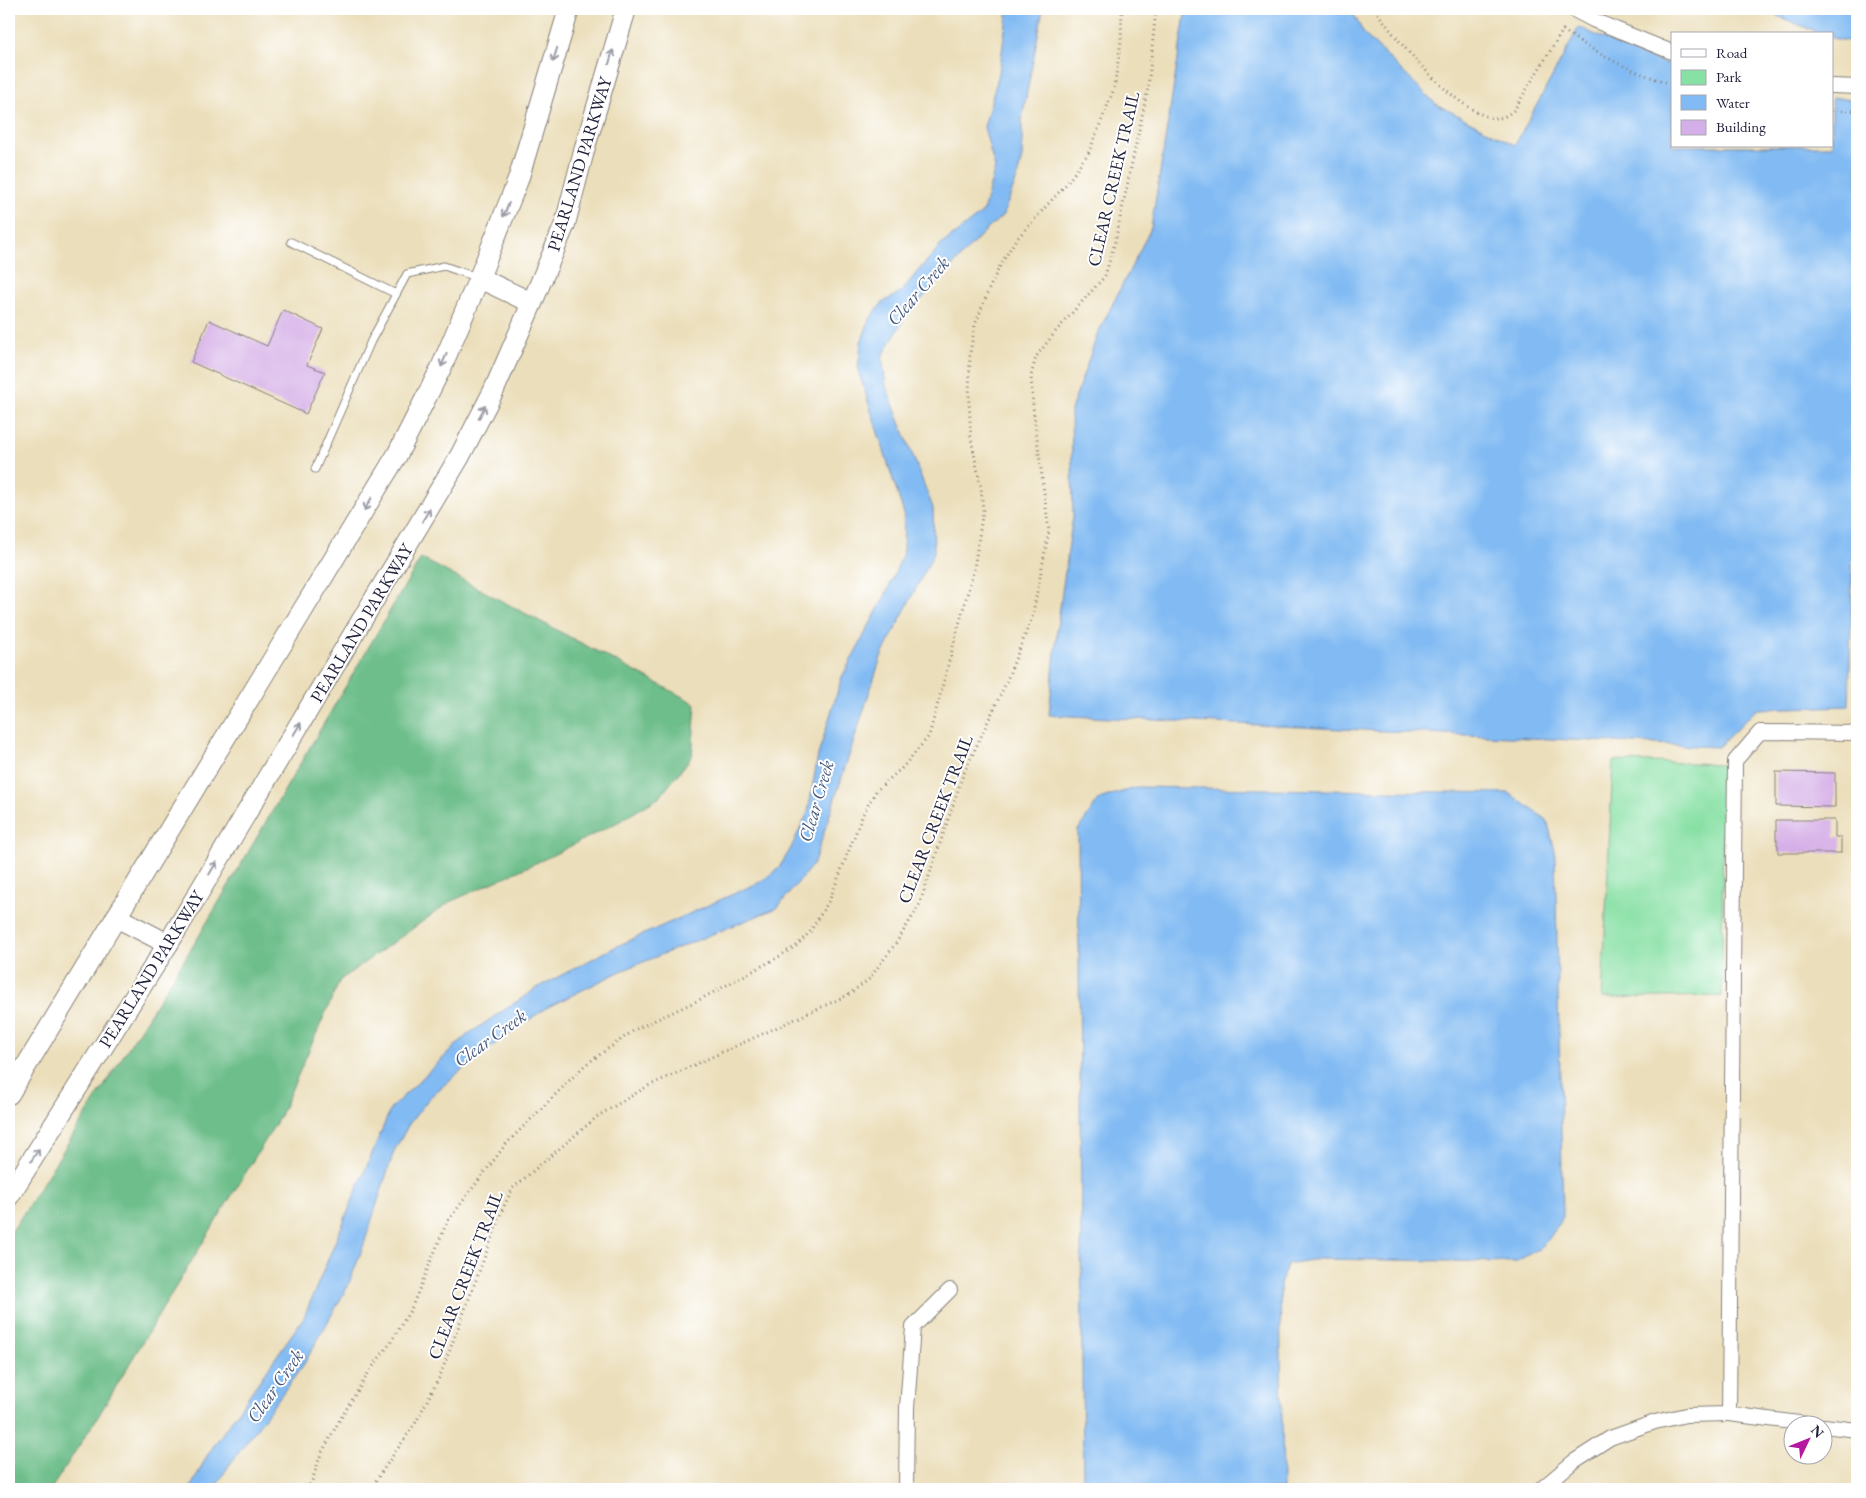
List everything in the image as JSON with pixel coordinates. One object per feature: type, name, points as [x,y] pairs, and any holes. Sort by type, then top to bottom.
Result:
[{"type":"main road","points":[[9,1094],[397,455],[441,368],[518,180],[569,9]]},
{"type":"main road","name":"PEARLAND PARKWAY","points":[[9,1196],[168,944],[451,472],[494,390],[564,224],[626,9]]},
{"type":"main road","points":[[479,278],[532,303]]},
{"type":"main road","points":[[116,916],[168,944]]},
{"type":"street","points":[[1572,9],[1593,20],[1671,52]]},
{"type":"street","points":[[1834,86],[1857,87]]},
{"type":"street","points":[[1729,1414],[1735,761],[1760,732],[1857,733]]},
{"type":"street","points":[[906,1489],[907,1408],[913,1326],[950,1290]]},
{"type":"street","points":[[1541,1489],[1573,1462],[1610,1438],[1655,1422],[1686,1415],[1729,1414],[1784,1421]]},
{"type":"street","points":[[1834,1427],[1857,1430]]},
{"type":"lane","points":[[291,242],[396,294]]},
{"type":"lane","points":[[315,469],[370,341],[407,274],[444,266],[479,278]]},
{"type":"path","points":[[307,1489],[312,1481],[321,1454],[338,1424],[411,1309],[447,1222],[506,1144],[584,1065],[636,1029],[699,1000],[796,946],[810,932],[830,899],[863,814],[876,791],[904,767],[928,736],[974,569],[983,510],[981,487],[971,439],[969,401],[970,353],[975,326],[993,280],[1015,241],[1068,182],[1089,152],[1114,89],[1121,41],[1122,9]]},
{"type":"path","name":"CLEAR CREEK TRAIL","points":[[370,1489],[416,1422],[440,1376],[503,1208],[513,1188],[598,1116],[648,1086],[848,996],[870,979],[896,943],[919,906],[963,775],[1004,686],[1032,618],[1049,531],[1033,407],[1031,376],[1036,357],[1056,330],[1106,276],[1148,88],[1156,9]]},
{"type":"path","points":[[1375,9],[1386,26],[1423,68],[1475,111],[1487,116],[1498,118],[1514,110],[1564,30],[1593,51],[1652,78],[1671,84]]},
{"type":"path","points":[[1834,110],[1857,111]]},
{"type":"green space","points":[[421,558],[696,704],[692,756],[660,797],[620,821],[551,856],[450,902],[340,980],[279,1118],[99,1415],[51,1489],[9,1489],[9,1236],[196,941]]},
{"type":"green space","points":[[1613,761],[1723,764],[1722,996],[1602,998]]},
{"type":"water","name":"Clear Creek","points":[[1008,9],[1043,9],[1022,118],[1022,157],[1017,178],[1003,215],[982,234],[905,317],[882,357],[886,386],[933,508],[934,553],[881,657],[814,863],[777,908],[621,971],[546,1008],[477,1057],[430,1097],[409,1124],[394,1151],[364,1244],[348,1286],[304,1364],[214,1489],[190,1489],[208,1454],[304,1317],[391,1108],[467,1035],[537,988],[615,947],[760,882],[778,869],[790,850],[808,812],[818,755],[842,677],[886,594],[903,554],[904,514],[858,370],[861,342],[870,319],[882,303],[902,291],[942,244],[983,212],[995,168],[984,127],[999,73]]},
{"type":"water","points":[[1186,9],[1351,9],[1364,34],[1436,104],[1515,145],[1579,27],[1634,53],[1671,65],[1671,148],[1834,148],[1834,97],[1857,101],[1857,377],[1849,706],[1757,709],[1718,747],[1049,715],[1058,620],[1073,516],[1071,410],[1098,333],[1151,228]]},
{"type":"water","points":[[1777,9],[1857,9],[1857,43],[1834,38],[1834,32],[1816,32],[1775,15]]},
{"type":"water","points":[[1138,787],[1509,793],[1547,820],[1555,851],[1563,1217],[1542,1247],[1515,1262],[1317,1259],[1287,1264],[1280,1285],[1283,1489],[1083,1489],[1078,830],[1099,799]]},
{"type":"building","points":[[283,310],[323,329],[307,365],[325,372],[306,414],[191,362],[209,320],[267,346]]},
{"type":"building","points":[[1776,772],[1835,773],[1835,807],[1776,806]]},
{"type":"building","points":[[1776,820],[1835,820],[1835,837],[1841,837],[1841,853],[1778,853]]}]
